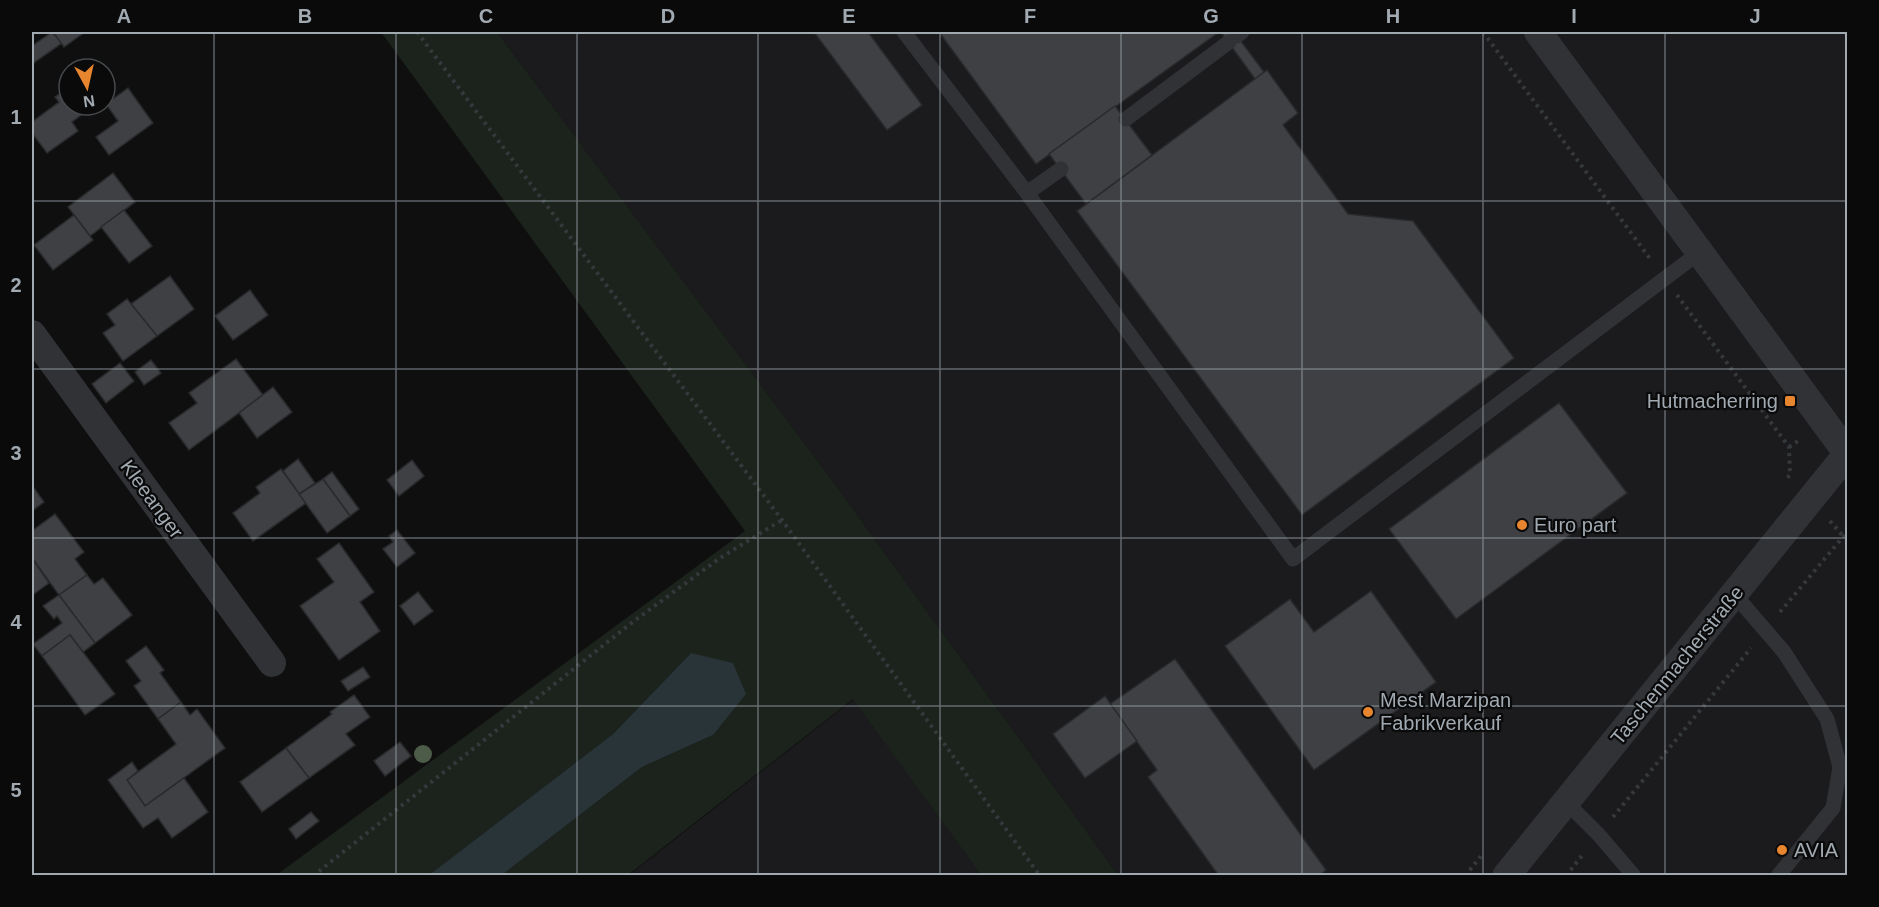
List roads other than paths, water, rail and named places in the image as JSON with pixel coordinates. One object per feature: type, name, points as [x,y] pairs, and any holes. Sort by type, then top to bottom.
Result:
[{"type":"street","points":[[1538,32],[1847,453]]},
{"type":"street","name":"Kleeanger","points":[[32,334],[272,663]]},
{"type":"street","name":"Taschenmacherstraße","points":[[1506,876],[1847,453]]},
{"type":"lane","points":[[904,32],[1027,193],[1293,559],[1700,252]]},
{"type":"lane","points":[[1125,119],[1236,36]]},
{"type":"lane","points":[[1027,193],[1061,169]]},
{"type":"lane","points":[[1734,594],[1784,652],[1827,719],[1840,767],[1833,808],[1779,876]]},
{"type":"lane","points":[[1566,802],[1599,835],[1634,876]]},
{"type":"place","name":"Hutmacherring","points":[[1790,401]]},
{"type":"place","name":"Euro part","points":[[1522,525]]},
{"type":"place","name":"Mest Marzipan Fabrikverkauf","points":[[1368,712]]},
{"type":"place","name":"AVIA","points":[[1782,850]]}]
